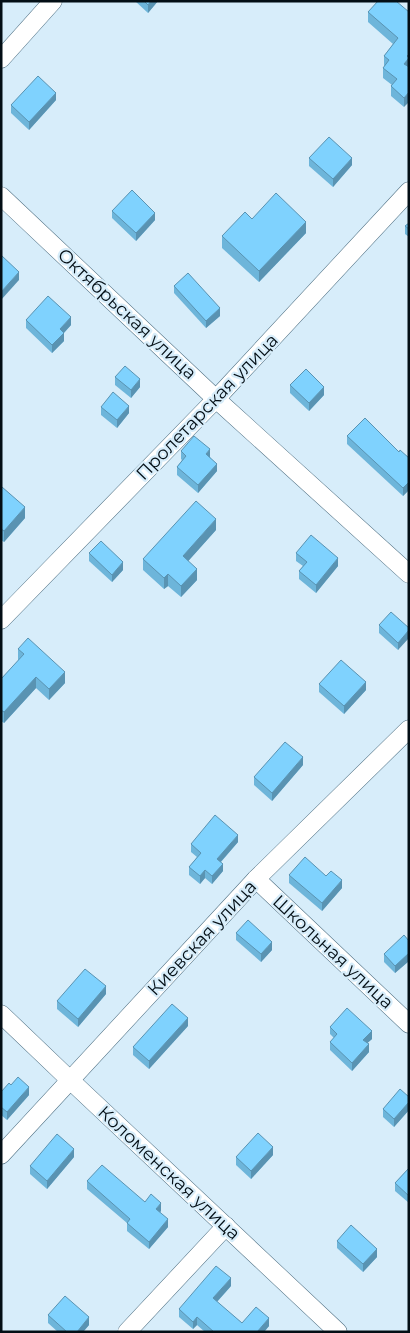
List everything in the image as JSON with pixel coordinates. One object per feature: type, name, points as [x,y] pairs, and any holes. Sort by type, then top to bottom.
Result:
[{"type":"street","points":[[1,59],[53,1]]},
{"type":"street","name":"Пролетарская улица","points":[[1,620],[216,399],[409,191]]},
{"type":"street","name":"Октябрьская улица","points":[[1,196],[216,399],[409,574]]},
{"type":"street","name":"Киевская улица","points":[[1,1155],[256,879],[409,728]]},
{"type":"street","name":"Школьная улица","points":[[256,879],[409,1024]]},
{"type":"street","name":"Коломенская улица","points":[[1,1014],[338,1332]]},
{"type":"street","points":[[127,1332],[226,1226]]},
{"type":"building","points":[[378,1],[396,1],[409,12],[409,54],[407,56],[409,58],[404,64],[409,67],[409,92],[404,98],[391,86],[397,79],[383,68],[389,60],[384,56],[398,38],[368,12]]},
{"type":"building","points":[[38,76],[56,93],[29,122],[11,105]]},
{"type":"building","points":[[329,137],[352,158],[333,179],[309,158]]},
{"type":"building","points":[[132,190],[155,213],[136,233],[112,211]]},
{"type":"building","points":[[276,193],[306,222],[259,271],[222,236],[245,212],[252,219]]},
{"type":"building","points":[[1,255],[19,272],[1,292]]},
{"type":"building","points":[[188,273],[220,308],[206,321],[174,286]]},
{"type":"building","points":[[48,296],[71,317],[60,329],[64,333],[52,345],[26,320]]},
{"type":"building","points":[[125,366],[140,379],[131,390],[115,377]]},
{"type":"building","points":[[306,369],[324,387],[309,403],[290,385]]},
{"type":"building","points":[[113,392],[129,406],[117,420],[101,407]]},
{"type":"building","points":[[365,418],[399,452],[400,450],[409,458],[409,482],[403,488],[347,436]]},
{"type":"building","points":[[194,436],[210,449],[206,454],[217,464],[198,485],[177,467],[186,456],[181,451]]},
{"type":"building","points":[[2,487],[25,507],[4,531],[1,529]]},
{"type":"building","points":[[196,501],[216,519],[183,556],[197,569],[181,586],[168,574],[164,578],[143,559]]},
{"type":"building","points":[[311,535],[338,558],[316,585],[299,571],[307,562],[296,553]]},
{"type":"building","points":[[101,541],[123,562],[112,575],[89,553]]},
{"type":"building","points":[[391,612],[409,628],[398,643],[379,625]]},
{"type":"building","points":[[28,638],[65,672],[49,689],[36,677],[4,712],[1,710],[1,679],[24,654],[18,649]]},
{"type":"building","points":[[341,660],[366,682],[344,706],[319,684]]},
{"type":"building","points":[[285,742],[303,757],[272,793],[254,777]]},
{"type":"building","points":[[215,815],[238,835],[217,859],[223,864],[212,876],[205,870],[200,876],[189,867],[201,853],[191,844]]},
{"type":"building","points":[[305,857],[326,876],[331,871],[342,880],[322,903],[289,875]]},
{"type":"building","points":[[248,920],[272,942],[261,954],[236,933]]},
{"type":"building","points":[[404,935],[409,941],[409,953],[395,966],[384,954]]},
{"type":"building","points":[[85,969],[106,986],[78,1019],[57,1001]]},
{"type":"building","points":[[172,1004],[188,1018],[149,1061],[133,1047]]},
{"type":"building","points":[[347,1008],[372,1031],[363,1040],[369,1044],[352,1063],[330,1042],[337,1034],[330,1027]]},
{"type":"building","points":[[18,1077],[29,1087],[7,1112],[1,1107],[1,1092]]},
{"type":"building","points":[[400,1089],[409,1097],[409,1102],[394,1119],[383,1109]]},
{"type":"building","points":[[258,1133],[273,1147],[251,1171],[236,1157]]},
{"type":"building","points":[[57,1134],[74,1149],[47,1181],[30,1166]]},
{"type":"building","points":[[102,1165],[145,1202],[151,1194],[161,1203],[156,1209],[168,1219],[149,1242],[127,1223],[130,1219],[87,1181]]},
{"type":"building","points":[[409,1168],[409,1196],[395,1183]]},
{"type":"building","points":[[351,1225],[377,1249],[363,1264],[337,1241]]},
{"type":"building","points":[[216,1266],[231,1278],[213,1298],[242,1323],[256,1307],[269,1318],[257,1332],[214,1332],[197,1317],[193,1322],[179,1309]]},
{"type":"building","points":[[65,1296],[89,1317],[77,1332],[67,1332],[48,1315]]}]
